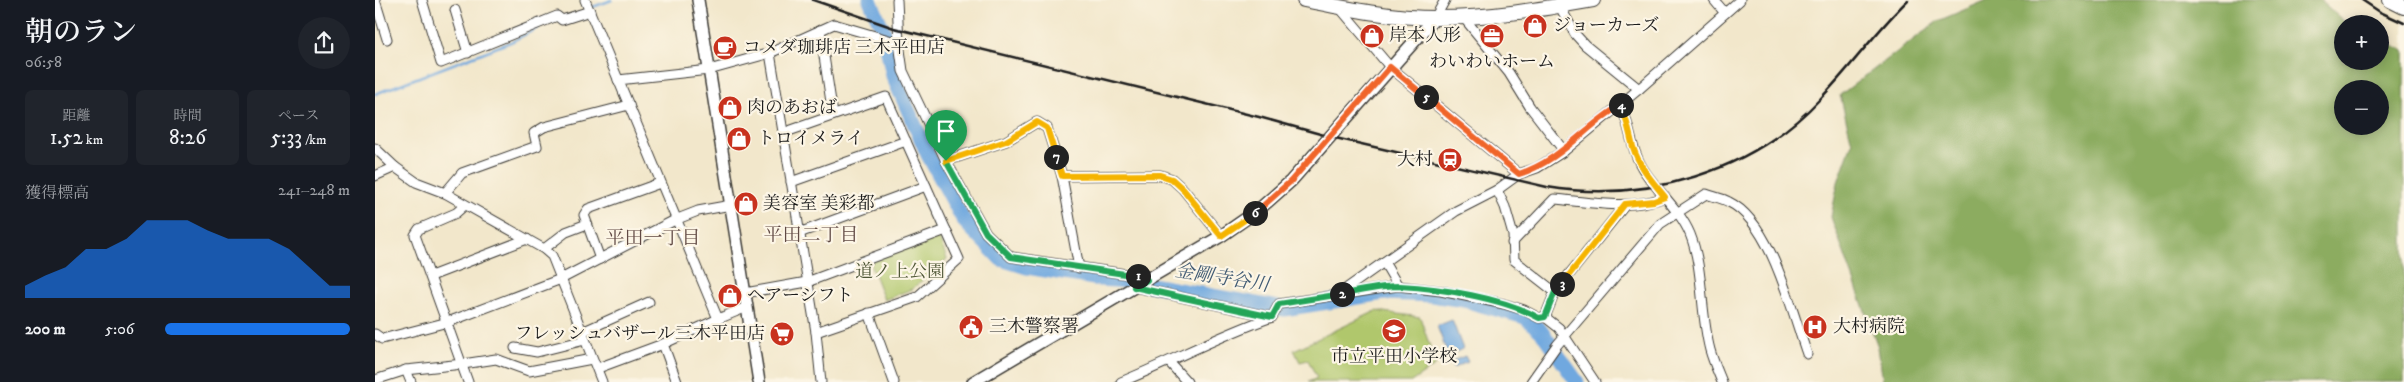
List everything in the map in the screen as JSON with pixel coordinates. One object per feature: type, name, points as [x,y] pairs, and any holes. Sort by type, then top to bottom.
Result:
[{"type":"main road","points":[[1304,0],[1435,18],[1464,18],[1558,3],[1593,0]]},
{"type":"main road","points":[[2390,0],[2404,7]]},
{"type":"street","points":[[375,0],[387,39]]},
{"type":"street","points":[[422,0],[441,63],[557,16],[562,20],[590,11]]},
{"type":"street","points":[[585,0],[675,220],[718,319]]},
{"type":"street","points":[[699,0],[759,382]]},
{"type":"street","points":[[897,0],[899,43],[903,71],[946,161],[986,233],[1011,257],[1139,276],[1147,280]]},
{"type":"street","points":[[1714,0],[1725,13]]},
{"type":"street","points":[[1338,294],[1456,211],[1497,190],[1519,174],[1537,168],[1564,151],[1639,89],[1739,0]]},
{"type":"street","points":[[973,382],[1221,236],[1257,211],[1291,181],[1435,18],[1441,2]]},
{"type":"street","points":[[1558,3],[1575,34],[1585,45],[1639,89]]},
{"type":"street","points":[[1331,4],[1390,67],[1519,174]]},
{"type":"street","points":[[455,10],[468,53]]},
{"type":"street","points":[[1464,18],[1509,73],[1529,107],[1564,151]]},
{"type":"street","points":[[618,80],[709,70],[770,53],[834,24],[899,43]]},
{"type":"street","points":[[820,30],[833,115]]},
{"type":"street","points":[[770,53],[815,332],[821,382]]},
{"type":"street","points":[[783,133],[887,97],[959,259],[917,297],[815,332]]},
{"type":"street","points":[[1621,104],[1633,147],[1644,171],[1676,212],[1690,234],[1710,350],[1722,382]]},
{"type":"street","points":[[445,193],[462,173],[537,146],[534,132],[544,127],[629,105]]},
{"type":"street","points":[[946,161],[1006,141],[1037,122],[1047,128],[1062,176],[1079,268]]},
{"type":"street","points":[[791,182],[906,140]]},
{"type":"street","points":[[375,148],[395,167],[416,182],[445,193],[527,239],[552,256],[602,382]]},
{"type":"street","points":[[375,176],[395,167]]},
{"type":"street","points":[[1062,176],[1160,175],[1172,179],[1221,236]]},
{"type":"street","points":[[600,259],[584,215],[588,209],[660,183]]},
{"type":"street","points":[[799,232],[926,186]]},
{"type":"street","points":[[1497,190],[1505,207],[1513,235],[1514,260],[1555,292]]},
{"type":"street","points":[[1531,382],[1564,338],[1660,224],[1676,212],[1707,194],[1729,202],[1741,210],[1762,234],[1774,257],[1807,354]]},
{"type":"street","points":[[1512,243],[1554,199],[1625,204],[1654,201],[1665,197]]},
{"type":"street","points":[[1545,317],[1555,292],[1625,204]]},
{"type":"street","points":[[465,205],[456,213],[416,231],[415,235],[448,322],[468,382]]},
{"type":"street","points":[[375,334],[382,339],[448,322],[561,279],[675,220],[699,211],[731,205]]},
{"type":"street","points":[[543,249],[565,232],[587,224]]},
{"type":"street","points":[[745,293],[807,282],[946,230]]},
{"type":"street","points":[[431,276],[527,239]]},
{"type":"street","points":[[1384,262],[1398,286]]},
{"type":"street","points":[[1121,382],[1169,362],[1229,332],[1272,317],[1279,304],[1398,286],[1477,298],[1525,310],[1539,318],[1545,317],[1559,328],[1595,382]]},
{"type":"street","points":[[1134,287],[1272,317]]},
{"type":"street","points":[[515,348],[537,352],[584,336],[649,302]]},
{"type":"street","points":[[597,368],[663,344],[747,307]]},
{"type":"street","points":[[869,313],[894,382]]},
{"type":"street","points":[[663,344],[677,382]]},
{"type":"street","points":[[375,380],[406,370],[463,364],[496,358],[529,371],[592,359]]},
{"type":"street","points":[[1169,362],[1187,382]]},
{"type":"street","points":[[406,370],[411,382]]},
{"type":"green space","points":[[1987,0],[2320,0],[2337,15],[2334,15],[2334,70],[2389,70],[2389,43],[2404,50],[2404,382],[1883,382],[1878,347],[1831,217],[1838,182],[1852,143],[1840,95],[1938,21]]},
{"type":"green space","name":"道ノ上公園","points":[[935,237],[939,238],[947,259],[912,289],[884,300],[869,261]]},
{"type":"green space","name":"市立平田小学校","points":[[1376,311],[1420,317],[1436,365],[1411,382],[1308,382],[1317,378],[1308,360],[1300,362],[1294,350]]},
{"type":"water","points":[[1452,320],[1463,349],[1448,355],[1437,326]]},
{"type":"water","points":[[1465,356],[1468,362],[1453,368],[1450,362]]},
{"type":"waterway","points":[[590,8],[612,0]]},
{"type":"waterway","name":"金剛寺谷川","points":[[870,0],[884,32],[893,76],[928,155],[964,221],[1001,259],[1027,267],[1100,279],[1129,281],[1284,309],[1384,293],[1432,295],[1464,300],[1525,317],[1541,331],[1577,382]]},
{"type":"waterway","points":[[375,94],[513,41],[538,28]]},
{"type":"railway","points":[[813,0],[894,28],[1259,117],[1331,137],[1547,187],[1584,191],[1658,186],[1694,177],[1729,164],[1762,146],[1792,125],[1820,99],[1908,0]]},
{"type":"railway","points":[[2362,0],[2380,12],[2404,23]]},
{"type":"place","name":"ジョーカーズ","points":[[1535,26]]},
{"type":"place","name":"岸本人形","points":[[1372,36]]},
{"type":"place","name":"わいわいホーム","points":[[1492,36]]},
{"type":"place","name":"コメダ珈琲店 三木平田店","points":[[725,48]]},
{"type":"place","name":"肉のあおば","points":[[730,108]]},
{"type":"place","name":"トロイメライ","points":[[739,139]]},
{"type":"place","name":"大村","points":[[1450,160]]},
{"type":"place","name":"美容室 美彩都","points":[[746,204]]},
{"type":"place","name":"ヘアーシフト","points":[[730,296]]},
{"type":"place","name":"三木警察署","points":[[971,327]]},
{"type":"place","name":"大村病院","points":[[1815,327]]},
{"type":"place","name":"市立平田小学校","points":[[1394,331]]},
{"type":"place","name":"フレッシュバザール三木平田店","points":[[782,334]]},
{"type":"district","name":"平田二丁目","points":[[811,235]]},
{"type":"district","name":"平田一丁目","points":[[653,238]]},
{"type":"route","points":[[1390,67],[1519,174],[1537,168],[1564,151],[1621,104],[1633,147],[1644,171],[1665,197],[1654,201],[1625,204],[1555,292],[1545,317],[1539,318],[1525,310],[1477,298],[1441,291],[1398,286],[1279,304],[1272,317],[1134,287],[1147,280],[1139,276],[1011,257],[986,233],[946,161],[1006,141],[1037,122],[1047,128],[1062,176],[1160,175],[1172,179],[1183,189],[1221,236],[1257,211],[1291,181],[1390,67]]}]
